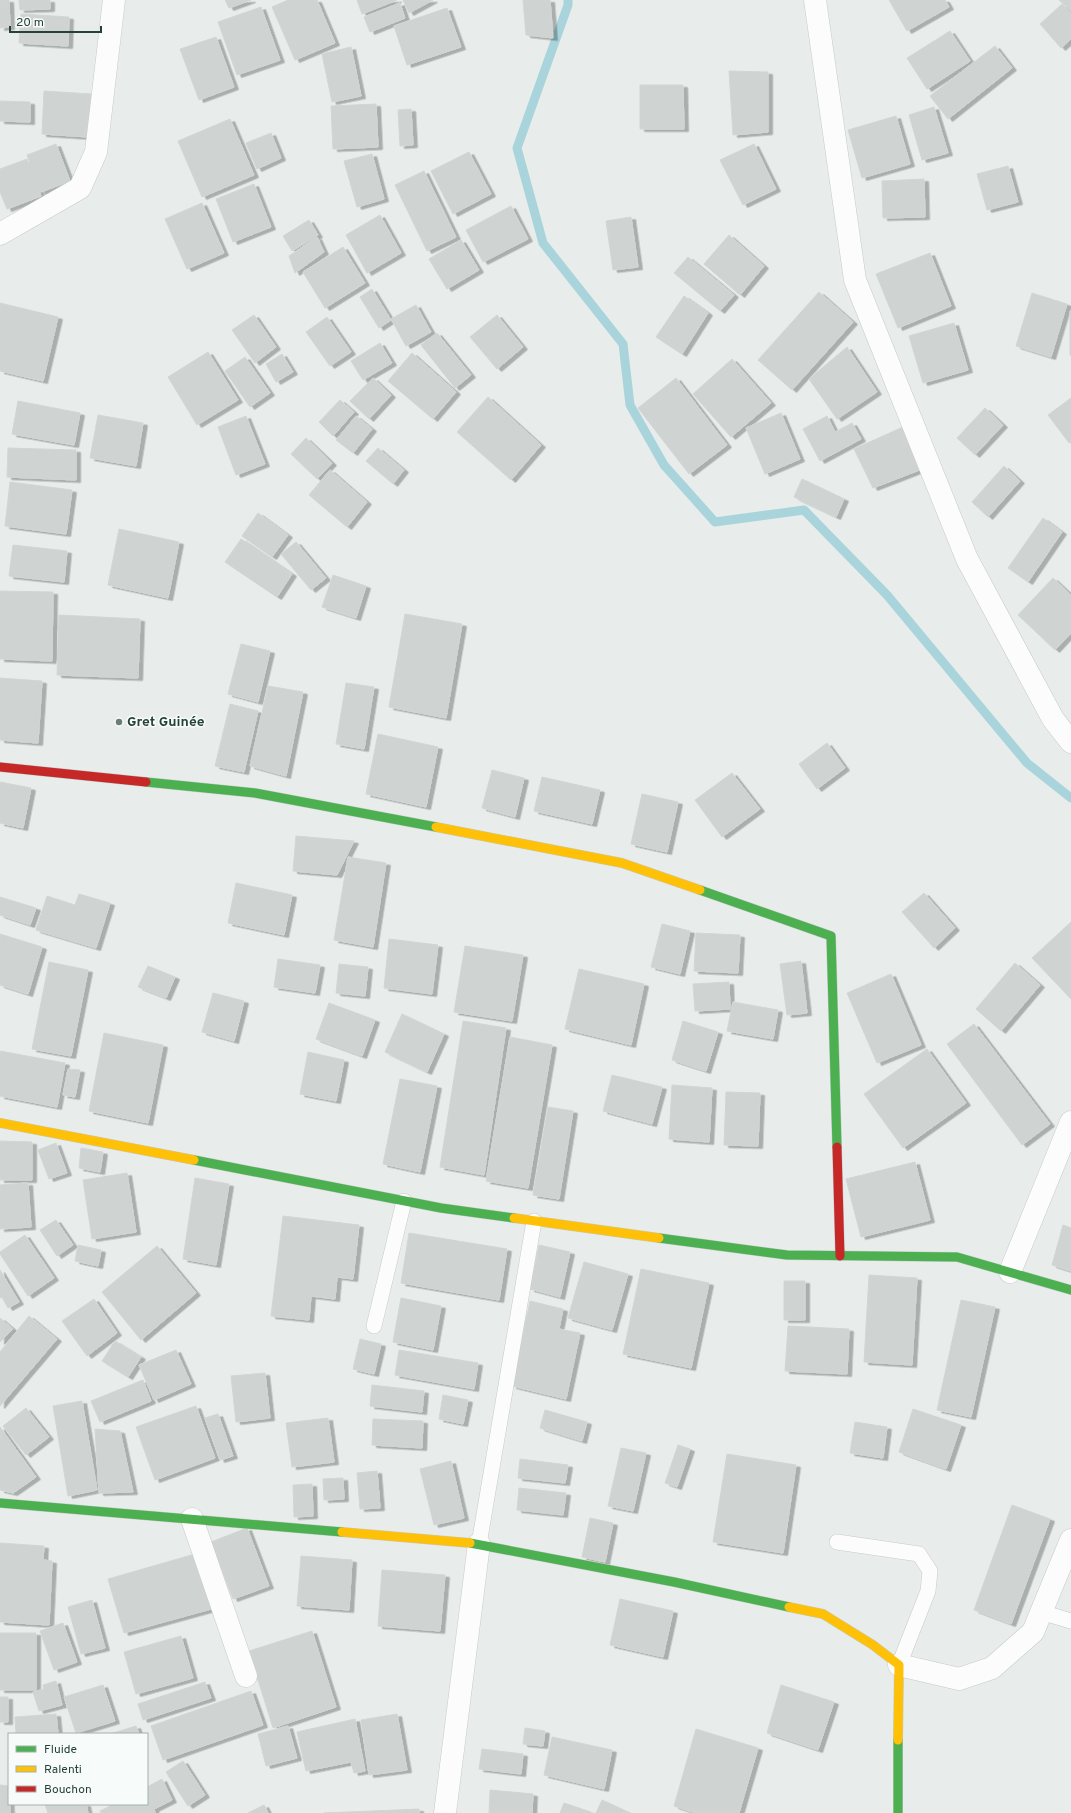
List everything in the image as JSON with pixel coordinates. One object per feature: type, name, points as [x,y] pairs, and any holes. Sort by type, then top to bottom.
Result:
[{"type":"street","points":[[0,234],[80,188],[96,152],[114,0]]},
{"type":"street","points":[[815,0],[855,280],[966,559],[1053,719],[1071,742]]},
{"type":"street","points":[[0,767],[256,793],[622,863],[831,936],[840,1256]]},
{"type":"street","points":[[1010,1272],[1071,1122]]},
{"type":"street","points":[[0,1123],[404,1201],[534,1221],[787,1255],[957,1257],[1071,1290]]},
{"type":"street","points":[[0,1502],[479,1544],[674,1582],[823,1614],[873,1645],[899,1665],[959,1679],[992,1668],[1033,1632],[1071,1540]]},
{"type":"street","points":[[192,1519],[246,1676]]},
{"type":"street","points":[[445,1813],[479,1544]]},
{"type":"street","points":[[898,1813],[899,1665]]},
{"type":"lane","points":[[374,1326],[404,1201]]},
{"type":"lane","points":[[479,1544],[534,1221]]},
{"type":"lane","points":[[837,1542],[919,1554],[930,1571],[928,1591],[899,1665]]},
{"type":"lane","points":[[1041,1612],[1071,1621]]},
{"type":"building","points":[[0,0],[9,0],[10,27],[0,28]]},
{"type":"building","points":[[19,0],[50,0],[50,9],[20,10]]},
{"type":"building","points":[[225,0],[251,0],[229,8]]},
{"type":"building","points":[[288,0],[317,0],[335,43],[295,60],[272,7]]},
{"type":"building","points":[[357,0],[397,0],[362,14]]},
{"type":"building","points":[[403,0],[433,0],[409,13]]},
{"type":"building","points":[[523,0],[550,0],[553,38],[526,35]]},
{"type":"building","points":[[889,0],[945,0],[949,7],[907,31]]},
{"type":"building","points":[[1059,0],[1071,0],[1071,11]]},
{"type":"building","points":[[400,3],[405,18],[370,32],[364,17]]},
{"type":"building","points":[[1062,4],[1071,14],[1071,39],[1061,48],[1040,24]]},
{"type":"building","points":[[261,7],[280,60],[237,75],[218,22]]},
{"type":"building","points":[[447,8],[461,47],[407,65],[394,26]]},
{"type":"building","points":[[21,14],[69,17],[68,46],[19,43]]},
{"type":"building","points":[[950,31],[970,61],[927,89],[907,58]]},
{"type":"building","points":[[216,37],[234,87],[199,100],[180,49]]},
{"type":"building","points":[[995,46],[1012,68],[948,119],[930,96]]},
{"type":"building","points":[[351,47],[361,96],[332,102],[322,54]]},
{"type":"building","points":[[729,71],[768,72],[768,132],[733,135]]},
{"type":"building","points":[[640,85],[683,85],[684,129],[640,129]]},
{"type":"building","points":[[44,91],[91,94],[88,137],[42,134]]},
{"type":"building","points":[[0,101],[30,102],[30,122],[0,121]]},
{"type":"building","points":[[376,104],[378,147],[333,149],[331,106]]},
{"type":"building","points":[[934,107],[948,153],[922,160],[909,115]]},
{"type":"building","points":[[411,109],[413,145],[400,146],[398,110]]},
{"type":"building","points":[[896,116],[910,164],[862,178],[848,130]]},
{"type":"building","points":[[230,119],[254,175],[202,197],[178,141]]},
{"type":"building","points":[[271,133],[281,158],[257,169],[246,143]]},
{"type":"building","points":[[56,144],[70,181],[41,192],[27,155]]},
{"type":"building","points":[[754,144],[776,189],[743,205],[720,160]]},
{"type":"building","points":[[469,152],[491,194],[453,214],[431,171]]},
{"type":"building","points":[[372,154],[384,199],[357,207],[344,161]]},
{"type":"building","points":[[27,159],[41,196],[7,209],[0,192],[0,169]]},
{"type":"building","points":[[1008,166],[1018,202],[987,210],[977,174]]},
{"type":"building","points":[[424,171],[456,237],[427,251],[395,185]]},
{"type":"building","points":[[924,179],[925,217],[883,218],[882,181]]},
{"type":"building","points":[[254,184],[271,227],[233,242],[216,199]]},
{"type":"building","points":[[202,203],[224,253],[187,269],[165,219]]},
{"type":"building","points":[[511,206],[528,239],[483,262],[466,230]]},
{"type":"building","points":[[380,215],[401,253],[367,273],[346,235]]},
{"type":"building","points":[[631,217],[638,267],[613,270],[606,221]]},
{"type":"building","points":[[309,220],[318,235],[292,251],[283,236]]},
{"type":"building","points":[[729,235],[764,266],[740,295],[704,264]]},
{"type":"building","points":[[317,237],[324,252],[295,273],[289,256]]},
{"type":"building","points":[[461,240],[479,270],[447,289],[429,259]]},
{"type":"building","points":[[343,247],[365,283],[325,308],[303,272]]},
{"type":"building","points":[[930,253],[951,306],[898,328],[876,274]]},
{"type":"building","points":[[688,257],[734,295],[720,311],[674,273]]},
{"type":"building","points":[[372,289],[391,320],[379,328],[360,297]]},
{"type":"building","points":[[819,292],[853,322],[792,390],[758,360]]},
{"type":"building","points":[[1032,293],[1067,304],[1051,357],[1016,346]]},
{"type":"building","points":[[684,296],[708,313],[682,354],[656,337]]},
{"type":"building","points":[[0,303],[58,317],[43,381],[0,371]]},
{"type":"building","points":[[416,305],[431,332],[406,346],[391,319]]},
{"type":"building","points":[[1071,311],[1071,355],[1070,355]]},
{"type":"building","points":[[254,315],[276,347],[255,363],[232,330]]},
{"type":"building","points":[[497,315],[523,347],[497,369],[470,337]]},
{"type":"building","points":[[327,317],[351,352],[330,366],[306,332]]},
{"type":"building","points":[[954,323],[968,370],[923,383],[909,336]]},
{"type":"building","points":[[437,333],[471,375],[455,388],[421,345]]},
{"type":"building","points":[[380,343],[392,363],[363,380],[351,361]]},
{"type":"building","points":[[847,347],[877,392],[837,419],[809,379]]},
{"type":"building","points":[[208,352],[238,400],[197,425],[168,377]]},
{"type":"building","points":[[412,353],[456,392],[433,419],[388,381]]},
{"type":"building","points":[[282,354],[293,372],[276,382],[266,364]]},
{"type":"building","points":[[245,357],[270,393],[250,407],[225,371]]},
{"type":"building","points":[[732,359],[771,403],[731,437],[693,394]]},
{"type":"building","points":[[373,378],[391,395],[369,419],[350,401]]},
{"type":"building","points":[[676,378],[727,445],[689,474],[638,408]]},
{"type":"building","points":[[488,397],[541,445],[511,480],[457,432]]},
{"type":"building","points":[[1071,398],[1071,441],[1069,443],[1048,415]]},
{"type":"building","points":[[340,400],[354,412],[333,436],[319,422]]},
{"type":"building","points":[[18,401],[80,413],[74,445],[12,434]]},
{"type":"building","points":[[985,408],[1003,425],[975,455],[957,438]]},
{"type":"building","points":[[781,413],[800,459],[765,474],[746,428]]},
{"type":"building","points":[[98,415],[143,423],[136,466],[90,458]]},
{"type":"building","points":[[246,416],[265,464],[236,475],[218,427]]},
{"type":"building","points":[[356,416],[372,429],[353,453],[336,440]]},
{"type":"building","points":[[827,416],[835,432],[852,423],[861,439],[820,461],[803,429]]},
{"type":"building","points":[[903,427],[922,469],[873,488],[854,449]]},
{"type":"building","points":[[306,438],[332,463],[317,479],[291,454]]},
{"type":"building","points":[[8,448],[76,450],[76,480],[7,477]]},
{"type":"building","points":[[378,448],[404,470],[393,484],[366,461]]},
{"type":"building","points":[[1004,466],[1020,481],[988,517],[972,502]]},
{"type":"building","points":[[330,470],[367,502],[347,527],[309,495]]},
{"type":"building","points":[[802,479],[844,499],[836,517],[794,497]]},
{"type":"building","points":[[10,482],[72,490],[66,534],[5,526]]},
{"type":"building","points":[[258,513],[288,535],[272,557],[242,536]]},
{"type":"building","points":[[1043,518],[1062,532],[1028,582],[1008,568]]},
{"type":"building","points":[[119,529],[179,542],[168,598],[108,585]]},
{"type":"building","points":[[241,539],[292,574],[277,597],[225,562]]},
{"type":"building","points":[[296,542],[326,578],[311,590],[281,554]]},
{"type":"building","points":[[13,545],[67,551],[64,582],[9,576]]},
{"type":"building","points":[[333,575],[366,586],[356,618],[322,607]]},
{"type":"building","points":[[1053,578],[1071,595],[1071,633],[1055,650],[1018,615]]},
{"type":"building","points":[[0,591],[53,592],[52,661],[0,659]]},
{"type":"building","points":[[405,614],[462,624],[446,718],[389,707]]},
{"type":"building","points":[[59,615],[140,619],[138,678],[57,675]]},
{"type":"building","points":[[241,644],[270,651],[258,702],[228,694]]},
{"type":"building","points":[[0,678],[42,681],[38,743],[0,740]]},
{"type":"building","points":[[346,683],[374,687],[364,749],[336,744]]},
{"type":"building","points":[[268,686],[303,692],[286,776],[250,766]]},
{"type":"building","points":[[230,704],[258,711],[244,772],[215,766]]},
{"type":"building","points":[[378,734],[438,747],[426,807],[366,794]]},
{"type":"building","points":[[827,743],[845,768],[817,789],[799,764]]},
{"type":"building","points":[[492,770],[524,778],[515,817],[482,808]]},
{"type":"building","points":[[732,773],[760,809],[722,837],[695,800]]},
{"type":"building","points":[[542,777],[600,790],[592,824],[534,811]]},
{"type":"building","points":[[0,782],[31,788],[23,828],[0,823]]},
{"type":"building","points":[[642,794],[678,802],[667,852],[631,844]]},
{"type":"building","points":[[296,836],[354,841],[337,875],[293,871]]},
{"type":"building","points":[[348,857],[386,863],[373,947],[334,940]]},
{"type":"building","points":[[236,883],[292,895],[284,935],[228,923]]},
{"type":"building","points":[[924,893],[955,928],[934,948],[902,912]]},
{"type":"building","points":[[79,894],[110,903],[96,948],[36,930],[47,896],[75,905]]},
{"type":"building","points":[[0,897],[36,908],[30,925],[0,915]]},
{"type":"building","points":[[1071,922],[1071,999],[1032,958]]},
{"type":"building","points":[[662,924],[690,931],[680,974],[651,967]]},
{"type":"building","points":[[696,933],[740,935],[738,973],[694,971]]},
{"type":"building","points":[[0,934],[42,947],[28,994],[0,985]]},
{"type":"building","points":[[389,939],[438,945],[432,994],[384,988]]},
{"type":"building","points":[[465,946],[523,955],[512,1021],[454,1012]]},
{"type":"building","points":[[278,959],[320,965],[315,993],[274,987]]},
{"type":"building","points":[[801,961],[807,1013],[787,1015],[780,964]]},
{"type":"building","points":[[49,962],[88,970],[71,1056],[32,1049]]},
{"type":"building","points":[[1015,963],[1040,985],[1001,1031],[976,1009]]},
{"type":"building","points":[[339,964],[368,967],[365,996],[336,993]]},
{"type":"building","points":[[148,966],[175,977],[166,998],[138,987]]},
{"type":"building","points":[[579,969],[644,984],[631,1045],[565,1029]]},
{"type":"building","points":[[891,974],[921,1045],[877,1063],[847,993]]},
{"type":"building","points":[[729,982],[730,1009],[695,1011],[693,984]]},
{"type":"building","points":[[213,993],[244,1001],[234,1041],[202,1032]]},
{"type":"building","points":[[733,1002],[778,1010],[773,1039],[727,1031]]},
{"type":"building","points":[[329,1003],[375,1020],[362,1056],[316,1039]]},
{"type":"building","points":[[402,1014],[444,1034],[427,1072],[385,1052]]},
{"type":"building","points":[[463,1021],[506,1028],[484,1175],[440,1167]]},
{"type":"building","points":[[683,1021],[718,1032],[706,1071],[672,1060]]},
{"type":"building","points":[[974,1024],[1050,1124],[1022,1145],[947,1044]]},
{"type":"building","points":[[104,1033],[163,1045],[148,1123],[89,1111]]},
{"type":"building","points":[[510,1037],[552,1045],[528,1188],[486,1181]]},
{"type":"building","points":[[927,1049],[966,1103],[903,1148],[864,1094]]},
{"type":"building","points":[[0,1051],[65,1063],[57,1107],[0,1096]]},
{"type":"building","points":[[308,1052],[344,1060],[336,1101],[300,1094]]},
{"type":"building","points":[[68,1069],[80,1070],[75,1097],[63,1095]]},
{"type":"building","points":[[612,1075],[662,1087],[652,1124],[603,1111]]},
{"type":"building","points":[[400,1079],[437,1086],[420,1172],[383,1164]]},
{"type":"building","points":[[672,1085],[712,1088],[709,1142],[669,1139]]},
{"type":"building","points":[[726,1092],[760,1093],[758,1146],[724,1145]]},
{"type":"building","points":[[548,1107],[573,1111],[559,1199],[533,1195]]},
{"type":"building","points":[[0,1141],[32,1142],[32,1180],[0,1180]]},
{"type":"building","points":[[56,1143],[67,1173],[49,1179],[38,1150]]},
{"type":"building","points":[[81,1148],[103,1152],[100,1172],[79,1168]]},
{"type":"building","points":[[915,1162],[930,1220],[861,1237],[846,1179]]},
{"type":"building","points":[[127,1173],[136,1232],[92,1239],[83,1180]]},
{"type":"building","points":[[195,1178],[229,1184],[216,1265],[183,1259]]},
{"type":"building","points":[[28,1183],[31,1227],[0,1229],[0,1185]]},
{"type":"building","points":[[283,1216],[359,1225],[353,1279],[337,1277],[335,1299],[311,1296],[309,1320],[271,1316]]},
{"type":"building","points":[[56,1220],[73,1245],[57,1256],[40,1230]]},
{"type":"building","points":[[1063,1225],[1071,1228],[1071,1271],[1052,1265]]},
{"type":"building","points":[[409,1233],[507,1249],[499,1300],[401,1283]]},
{"type":"building","points":[[25,1235],[54,1278],[28,1296],[0,1254],[0,1252]]},
{"type":"building","points":[[78,1245],[101,1250],[98,1266],[75,1261]]},
{"type":"building","points":[[539,1245],[570,1252],[560,1297],[530,1289]]},
{"type":"building","points":[[157,1246],[196,1293],[141,1340],[102,1292]]},
{"type":"building","points":[[584,1262],[628,1274],[612,1330],[568,1318]]},
{"type":"building","points":[[641,1269],[709,1283],[691,1368],[623,1354]]},
{"type":"building","points":[[0,1270],[19,1302],[8,1308],[2,1297],[0,1298]]},
{"type":"building","points":[[869,1275],[917,1278],[912,1365],[864,1362]]},
{"type":"building","points":[[784,1281],[805,1281],[805,1320],[784,1320]]},
{"type":"building","points":[[401,1298],[441,1306],[433,1350],[393,1342]]},
{"type":"building","points":[[94,1299],[117,1333],[87,1356],[62,1321]]},
{"type":"building","points":[[961,1300],[995,1307],[971,1417],[937,1410]]},
{"type":"building","points":[[530,1301],[563,1309],[559,1329],[580,1333],[566,1399],[512,1386]]},
{"type":"building","points":[[29,1316],[57,1339],[0,1406],[0,1352]]},
{"type":"building","points":[[0,1318],[13,1329],[0,1342]]},
{"type":"building","points":[[788,1326],[849,1329],[847,1374],[785,1371]]},
{"type":"building","points":[[360,1339],[381,1344],[374,1374],[353,1369]]},
{"type":"building","points":[[115,1341],[141,1357],[128,1377],[102,1361]]},
{"type":"building","points":[[176,1350],[191,1384],[154,1400],[139,1365]]},
{"type":"building","points":[[399,1350],[478,1363],[474,1389],[395,1375]]},
{"type":"building","points":[[265,1373],[270,1418],[236,1422],[231,1376]]},
{"type":"building","points":[[143,1380],[151,1401],[100,1422],[91,1401]]},
{"type":"building","points":[[372,1385],[424,1391],[422,1412],[370,1406]]},
{"type":"building","points":[[443,1395],[468,1400],[463,1424],[439,1419]]},
{"type":"building","points":[[82,1401],[97,1490],[68,1496],[53,1406]]},
{"type":"building","points":[[196,1406],[215,1458],[155,1480],[136,1427]]},
{"type":"building","points":[[26,1408],[49,1437],[26,1455],[3,1426]]},
{"type":"building","points":[[913,1409],[961,1425],[946,1469],[899,1452]]},
{"type":"building","points":[[545,1410],[587,1422],[582,1441],[540,1428]]},
{"type":"building","points":[[218,1414],[233,1456],[220,1460],[205,1418]]},
{"type":"building","points":[[328,1418],[334,1462],[292,1467],[286,1423]]},
{"type":"building","points":[[373,1419],[423,1421],[422,1448],[372,1445]]},
{"type":"building","points":[[855,1422],[887,1427],[883,1458],[850,1453]]},
{"type":"building","points":[[0,1427],[36,1477],[13,1493],[0,1490]]},
{"type":"building","points":[[95,1429],[120,1431],[133,1492],[99,1493]]},
{"type":"building","points":[[678,1445],[690,1449],[677,1487],[665,1483]]},
{"type":"building","points":[[621,1448],[646,1453],[633,1511],[608,1506]]},
{"type":"building","points":[[727,1454],[796,1465],[783,1553],[713,1542]]},
{"type":"building","points":[[520,1459],[568,1465],[565,1483],[518,1478]]},
{"type":"building","points":[[451,1461],[464,1518],[434,1525],[420,1469]]},
{"type":"building","points":[[377,1471],[380,1508],[360,1509],[357,1473]]},
{"type":"building","points":[[343,1478],[344,1499],[324,1500],[323,1479]]},
{"type":"building","points":[[312,1484],[313,1516],[294,1517],[293,1485]]},
{"type":"building","points":[[519,1488],[566,1493],[563,1515],[517,1510]]},
{"type":"building","points":[[1012,1505],[1050,1519],[1011,1624],[974,1610]]},
{"type":"building","points":[[590,1518],[613,1523],[605,1562],[582,1557]]},
{"type":"building","points":[[247,1528],[269,1586],[233,1599],[211,1542]]},
{"type":"building","points":[[0,1543],[44,1546],[43,1560],[52,1561],[49,1625],[0,1622]]},
{"type":"building","points":[[195,1554],[211,1609],[124,1633],[108,1579]]},
{"type":"building","points":[[301,1556],[352,1560],[349,1610],[297,1606]]},
{"type":"building","points":[[382,1570],[445,1575],[440,1631],[378,1626]]},
{"type":"building","points":[[620,1599],[673,1611],[663,1657],[610,1645]]},
{"type":"building","points":[[92,1600],[105,1648],[81,1654],[68,1607]]},
{"type":"building","points":[[63,1623],[77,1662],[54,1670],[40,1631]]},
{"type":"building","points":[[312,1631],[336,1707],[273,1728],[249,1651]]},
{"type":"building","points":[[0,1633],[36,1633],[36,1690],[0,1690]]},
{"type":"building","points":[[181,1636],[193,1678],[136,1694],[124,1652]]},
{"type":"building","points":[[56,1681],[62,1705],[39,1711],[33,1692],[44,1689],[43,1685]]},
{"type":"building","points":[[205,1682],[211,1698],[143,1720],[138,1704]]},
{"type":"building","points":[[103,1685],[115,1721],[76,1733],[64,1697]]},
{"type":"building","points":[[781,1685],[834,1702],[818,1750],[767,1733]]},
{"type":"building","points":[[251,1691],[263,1725],[163,1760],[151,1726]]},
{"type":"building","points":[[0,1697],[8,1697],[8,1722],[0,1722]]},
{"type":"building","points":[[56,1714],[58,1733],[16,1733],[15,1717]]},
{"type":"building","points":[[397,1714],[407,1770],[369,1775],[361,1720]]},
{"type":"building","points":[[355,1719],[365,1771],[354,1773],[351,1762],[306,1771],[297,1732]]},
{"type":"building","points":[[136,1726],[139,1733],[113,1733]]},
{"type":"building","points":[[288,1726],[297,1758],[266,1766],[258,1734]]},
{"type":"building","points":[[525,1728],[545,1731],[543,1746],[523,1744]]},
{"type":"building","points":[[696,1729],[758,1748],[739,1813],[696,1813],[674,1806]]},
{"type":"building","points":[[552,1737],[612,1750],[604,1789],[544,1775]]},
{"type":"building","points":[[482,1749],[523,1754],[521,1774],[479,1769]]},
{"type":"building","points":[[183,1761],[205,1795],[188,1806],[166,1772]]},
{"type":"building","points":[[162,1779],[172,1800],[154,1809],[155,1813],[101,1813],[100,1811],[112,1805],[148,1805],[148,1786]]},
{"type":"building","points":[[0,1785],[8,1786],[8,1805],[10,1805],[10,1813],[0,1813]]},
{"type":"building","points":[[490,1790],[533,1794],[532,1813],[489,1813]]},
{"type":"building","points":[[602,1800],[630,1813],[596,1813]]},
{"type":"building","points":[[564,1803],[591,1812],[591,1813],[560,1813]]},
{"type":"building","points":[[45,1805],[86,1805],[88,1813],[48,1813]]},
{"type":"building","points":[[264,1805],[268,1813],[248,1813]]},
{"type":"building","points":[[419,1809],[419,1813],[324,1813]]},
{"type":"waterway","points":[[568,0],[568,5],[517,148],[543,243],[623,344],[630,405],[664,465],[715,522],[804,510],[887,595],[1027,763],[1071,798]]},
{"type":"traffic: fast","points":[[146,782],[255,793],[436,827]]},
{"type":"traffic: fast","points":[[700,890],[831,936],[837,1147]]},
{"type":"traffic: fast","points":[[194,1160],[441,1208],[514,1218]]},
{"type":"traffic: fast","points":[[659,1238],[787,1255],[957,1257],[1071,1290]]},
{"type":"traffic: fast","points":[[0,1503],[342,1532]]},
{"type":"traffic: fast","points":[[470,1543],[674,1582],[789,1607]]},
{"type":"traffic: fast","points":[[898,1740],[898,1813]]},
{"type":"traffic: slow","points":[[436,827],[622,863],[700,890]]},
{"type":"traffic: slow","points":[[0,1123],[194,1160]]},
{"type":"traffic: slow","points":[[514,1218],[659,1238]]},
{"type":"traffic: slow","points":[[342,1532],[470,1543]]},
{"type":"traffic: slow","points":[[789,1607],[823,1614],[873,1645],[899,1665],[898,1740]]},
{"type":"traffic: jam","points":[[0,767],[146,782]]},
{"type":"traffic: jam","points":[[837,1147],[840,1256]]},
{"type":"place","name":"Gret Guinée","points":[[119,722]]}]
